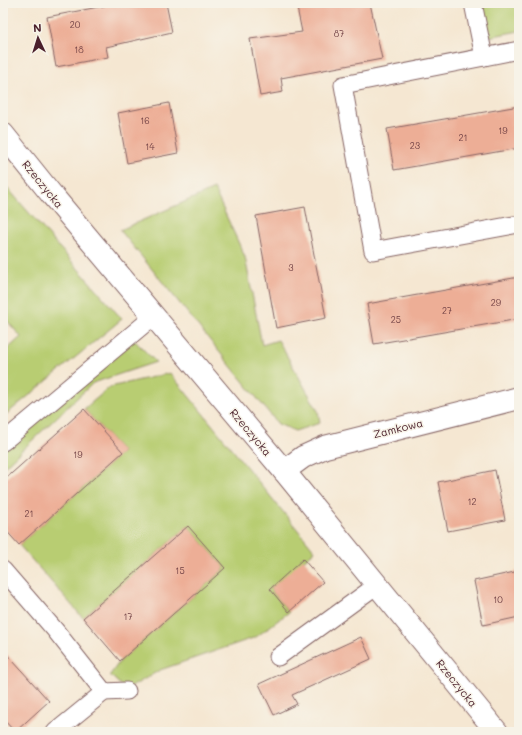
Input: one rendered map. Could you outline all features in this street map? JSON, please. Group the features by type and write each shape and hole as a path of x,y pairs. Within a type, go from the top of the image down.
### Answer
{"street":[{"name":"Rzeczycka","path":"3,134 284,471 497,732"},
{"name":"Zamkowa","path":"284,471 303,457 325,447 519,398"}],"lane":[{"path":"473,3 484,57"},
{"path":"519,50 343,85 373,251 519,224"},
{"path":"3,442 154,316"},
{"path":"3,570 55,630 104,692"},
{"path":"278,657 376,585"},
{"path":"55,732 104,692 127,691"}],"green space":[{"path":"482,3 519,3 519,31 488,37"},
{"path":"3,183 122,319 3,417 3,353 21,337 3,316"},
{"path":"214,189 245,257 262,345 278,340 318,411 320,423 295,431 278,424 120,230"},
{"path":"132,338 156,362 93,383 3,468 3,451"},
{"path":"170,373 315,551 270,589 289,612 256,637 160,670 126,690 110,675 120,661 225,568 188,526 83,618 19,545 123,452 84,409 110,387"}],"building":[{"path":"119,3 166,3 172,32 106,47 108,57 56,67 47,17"},
{"path":"296,3 370,3 382,59 281,78 283,92 260,96 250,39 302,32"},
{"path":"169,103 178,153 127,163 118,113"},
{"path":"519,106 519,148 394,170 387,129"},
{"path":"305,207 326,318 276,328 256,216"},
{"path":"519,277 519,319 374,344 367,304"},
{"path":"84,409 123,452 19,545 3,527 3,481"},
{"path":"495,470 505,520 448,531 438,482"},
{"path":"188,526 225,568 120,661 83,618"},
{"path":"303,559 323,582 289,612 270,589"},
{"path":"519,571 519,617 483,625 474,581"},
{"path":"361,637 371,659 292,695 297,704 274,715 259,684"},
{"path":"3,650 49,701 15,732 3,719"}]}
